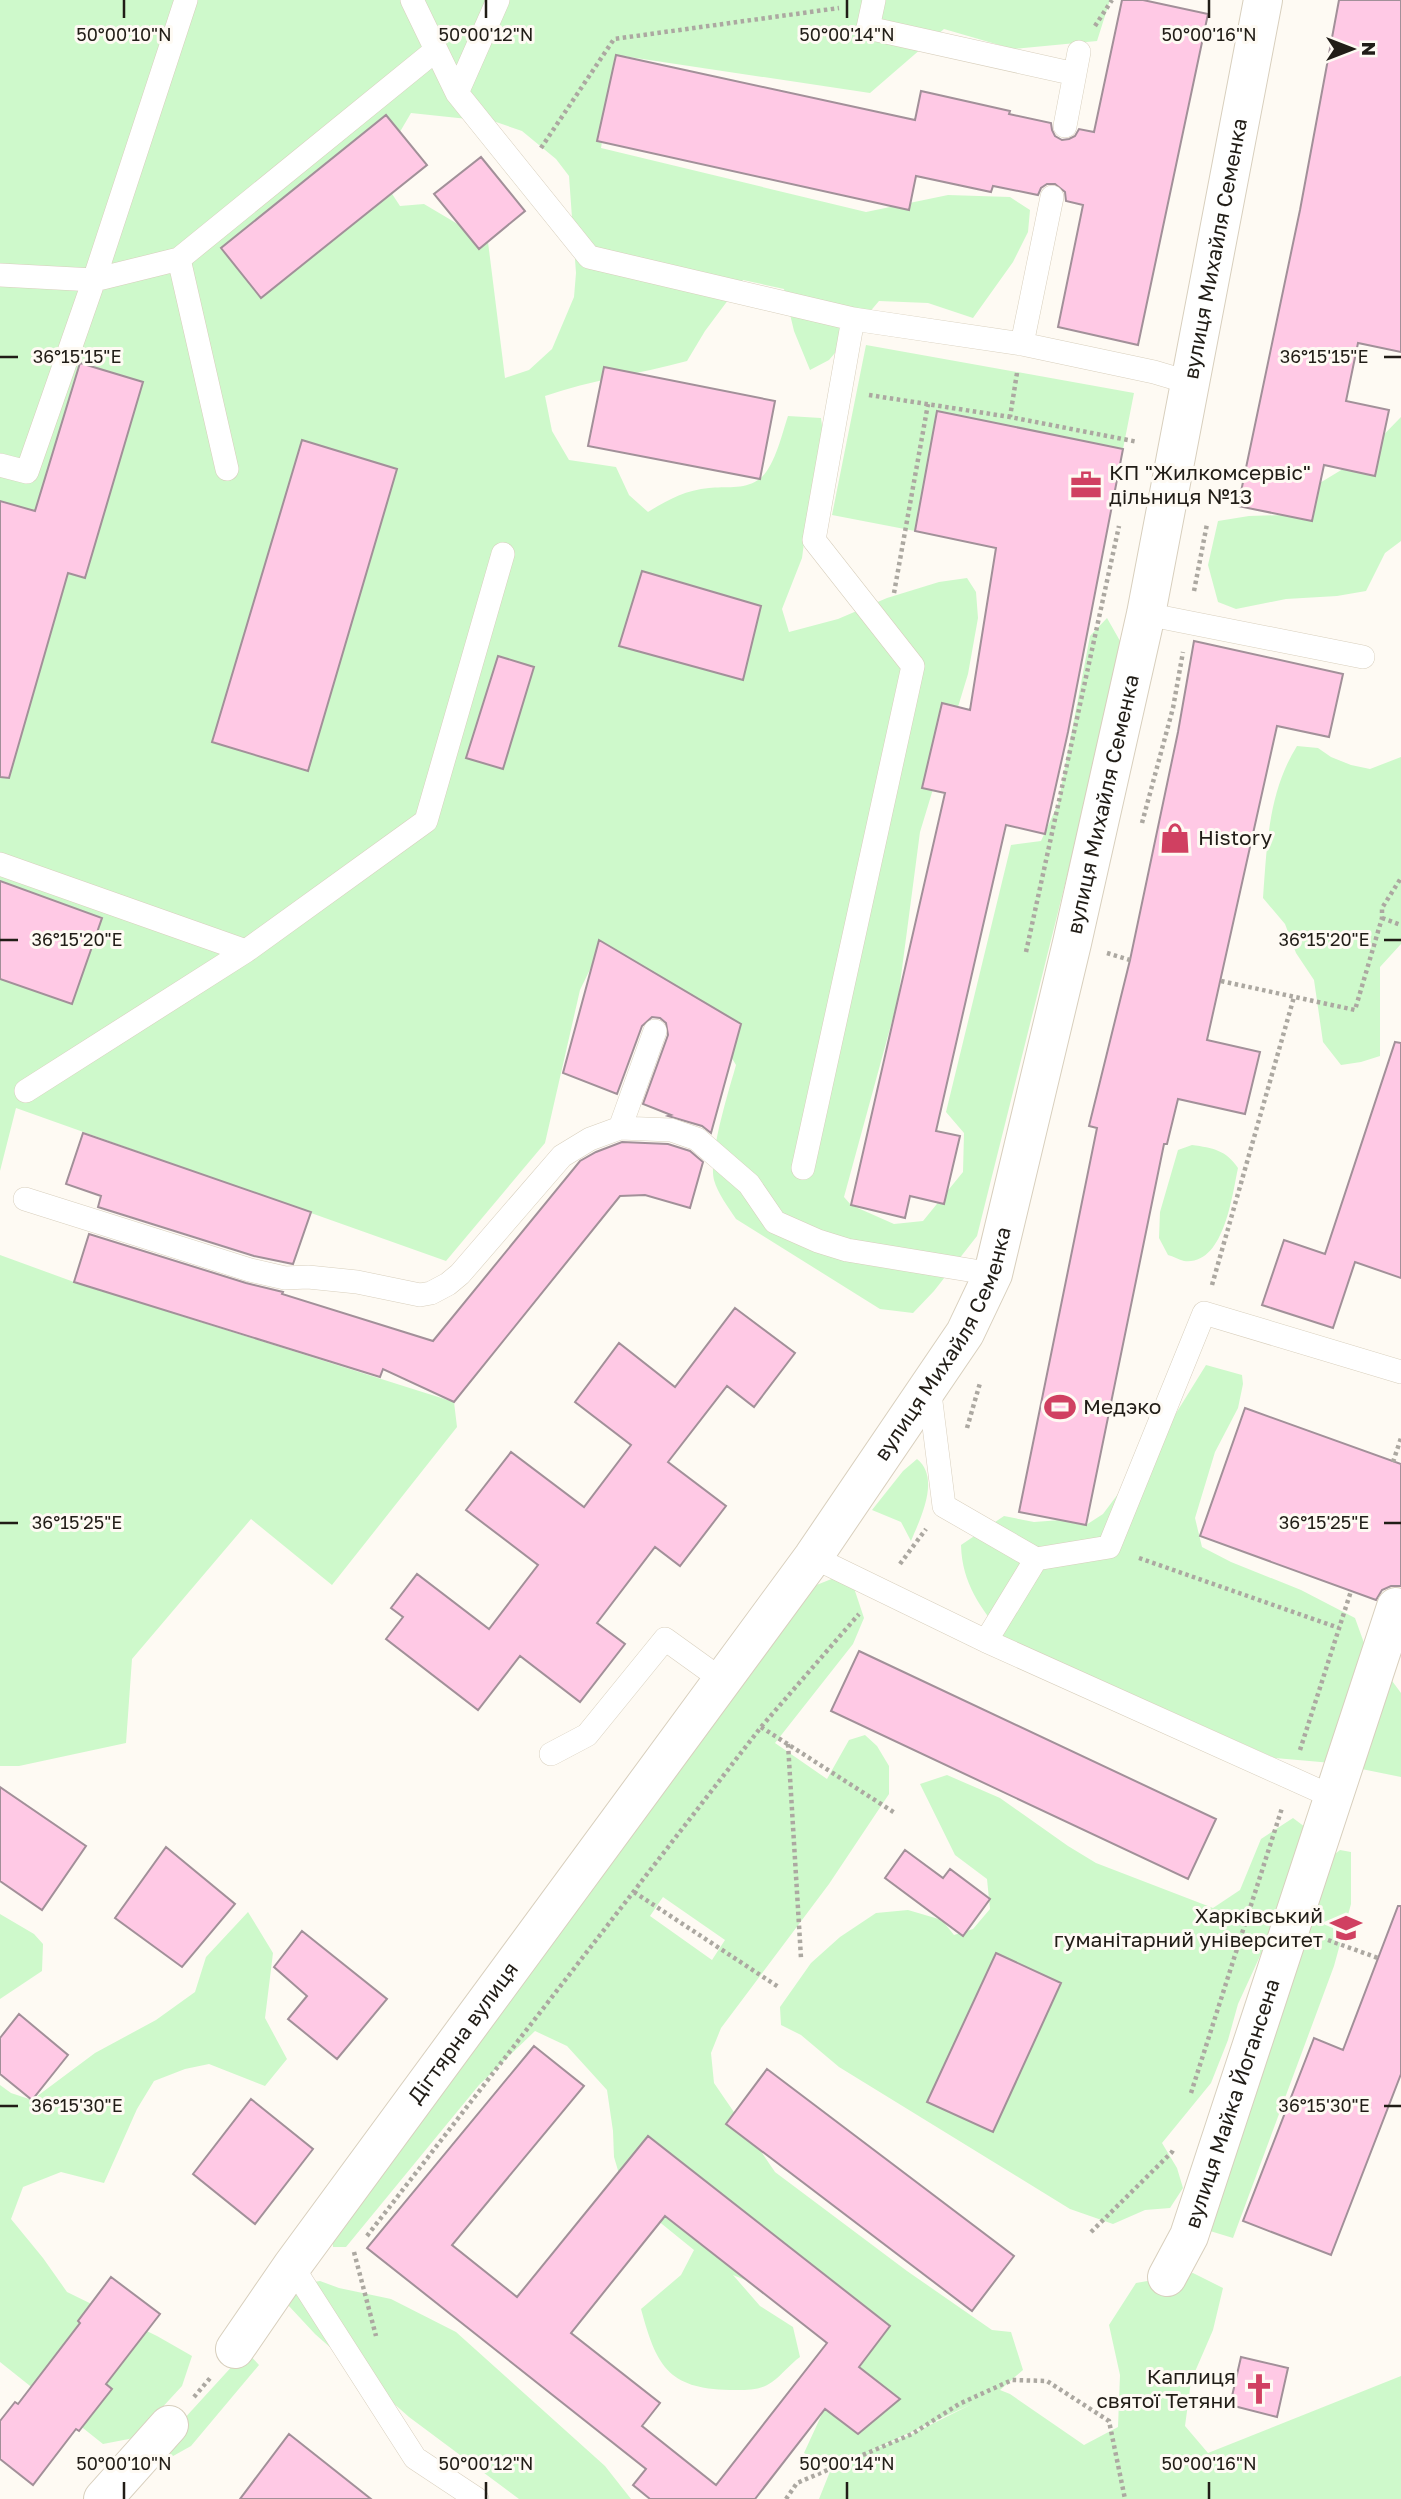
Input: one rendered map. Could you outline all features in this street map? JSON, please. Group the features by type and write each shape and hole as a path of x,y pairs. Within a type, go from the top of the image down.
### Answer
{"street":[{"name":"вулиця Михайля Семенка","path":"813,1557 965,1333 993,1274 1072,943 1146,614 1263,0"},
{"name":"Дігтярна вулиця","path":"234,2350 292,2266 813,1557"},
{"name":"вулиця Майка Йогансена","path":"1167,2277 1189,2236 1396,1607"},
{"path":"103,2499 169,2425"}],"lane":[{"path":"412,0 457,93 589,257 853,318 1022,344 1154,372 1191,383"},
{"path":"457,93 498,0"},
{"path":"0,464 27,472 94,280 177,2"},
{"path":"874,2 868,28 1077,63 1065,126"},
{"path":"0,275 94,280 179,259 436,50"},
{"path":"1022,344 1052,197"},
{"path":"179,259 227,469"},
{"path":"803,1168 913,666 814,540 853,318"},
{"path":"26,1091 246,951 426,821 503,554"},
{"path":"1146,614 1363,657"},
{"path":"0,864 246,951"},
{"path":"620,1128 655,1031"},
{"path":"26,1199 250,1270 285,1278 308,1277 357,1282 419,1295 440,1289 460,1274 562,1156 590,1139 620,1128 671,1130 697,1139 749,1184 775,1222 806,1237 848,1250 993,1274"},
{"path":"929,1386 944,1506 1036,1559 1109,1547 1204,1313 1401,1372"},
{"path":"813,1557 986,1641 1333,1797"},
{"path":"986,1641 1036,1559"},
{"path":"551,1754 587,1734 665,1639 722,1680"},
{"path":"292,2266 415,2458 478,2499"}],"path":[{"path":"523,175 614,39 874,2"},
{"path":"1010,417 1022,344"},
{"path":"840,390 1010,417 1138,442 1135,455"},
{"path":"887,634 928,404"},
{"path":"1026,954 1120,522"},
{"path":"1221,981 1355,1010 1382,908 1401,878"},
{"path":"1381,918 1401,925"},
{"path":"1204,1313 1294,996"},
{"path":"1393,1462 1401,1438"},
{"path":"1109,1547 1339,1628"},
{"path":"1189,2101 1351,1591"},
{"path":"761,1727 895,1813"},
{"path":"788,1744 801,1958"},
{"path":"634,1892 780,1988"},
{"path":"1327,1939 1378,1958"},
{"path":"1091,2232 1172,2152 1177,2139"},
{"path":"169,2425 234,2350"},
{"path":"786,2499 797,2483 912,2434 960,2404 1012,2380 1047,2381 1109,2421 1125,2499"}],"green space":[{"path":"0,0 1110,0 1097,41 1013,49 944,29 870,93 616,55 601,148 866,212 948,195 1010,197 1030,210 1028,232 1013,262 973,318 928,303 879,301 829,360 810,370 794,331 784,289 743,280 705,331 687,361 545,396 552,431 569,460 616,467 629,495 648,512 685,493 740,486 758,480 769,468 777,451 788,416 821,418 823,433 802,558 782,609 789,632 838,619 887,598 939,582 967,578 976,592 978,618 968,674 920,832 898,999 844,1197 851,1205 894,1224 923,1221 963,1172 964,1133 946,1112 1011,845 1041,841 1058,804 1090,636 1107,618 1124,648 977,1236 934,1291 913,1313 880,1309 736,1219 718,1190 713,1169 720,1123 736,1065 718,1035 598,953 580,990 545,1143 446,1261 16,1108 0,1171","holes":["411,113 496,122 522,131 556,159 569,176 576,273 574,297 552,349 529,370 505,378 488,242 424,204 400,206 377,171"]},
{"path":"866,345 1134,393 1123,449 938,411 915,531 832,515"},
{"path":"1401,417 1401,541 1385,553 1366,591 1286,599 1236,609 1218,602 1208,565 1218,521 1249,516 1283,515 1300,495 1361,458"},
{"path":"1297,746 1318,748 1331,757 1370,769 1401,757 1401,944 1380,967 1380,1056 1361,1062 1341,1065 1323,1042 1314,980 1296,953 1285,924 1263,898 1268,839 1275,801 1287,764"},
{"path":"1192,1145 1218,1151 1229,1157 1238,1168 1229,1211 1217,1241 1208,1253 1198,1260 1184,1261 1168,1255 1159,1238 1160,1212 1178,1150"},
{"path":"0,1255 74,1282 454,1402 457,1427 332,1585 251,1519 132,1659 126,1743 19,1766 0,1766"},
{"path":"1206,1365 1242,1375 1243,1384 1238,1408 1215,1452 1195,1518 1202,1547 1231,1562 1301,1590 1355,1618 1364,1643 1401,1693 1401,1777 1332,1763 1275,1758 1004,1637 974,1595 965,1572 961,1545 1004,1516 1034,1522 1061,1520 1086,1525 1103,1514 1165,1431"},
{"path":"917,1459 924,1467 928,1487 923,1510 911,1541 901,1522 872,1510 903,1471"},
{"path":"834,1578 852,1582 864,1618 853,1644 775,1743 827,1779 849,1740 865,1735 877,1746 889,1766 889,1794 829,1884 721,2028 711,2053 714,2083 775,2172 907,2271 992,2330 1011,2332 1023,2370 1000,2390 1010,2394 1084,2445 1118,2427 1120,2375 1109,2325 1136,2283 1193,2273 1223,2288 1213,2330 1191,2381 1185,2426 1208,2453 1401,2376 1401,2499 819,2499 831,2469 804,2453 844,2366 832,2315 733,2275 760,2306 793,2327 800,2357 772,2382 752,2389 730,2390 692,2385 667,2370 652,2345 641,2309 681,2275 694,2250 625,2194 614,2157 607,2090 567,2046 535,2031 479,2085 346,2247 333,2247 331,2225 804,1590","holes":["663,1897 725,1940 712,1960 650,1916","972,2404 912,2434 859,2456"]},
{"path":"947,1775 1000,1798 1096,1863 1213,1908 1240,1890 1261,1839 1293,1818 1309,1830 1297,1885 1238,2004 1228,2040 1211,2083 1162,2143 1177,2168 1183,2188 1170,2208 1145,2210 1113,2224 1070,2209 839,2067 801,2035 781,2025 780,2007 811,1963 840,1937 876,1913 908,1910 942,1920 954,1935 973,1929 990,1909 987,1879 955,1855 920,1784"},
{"path":"1340,1850 1351,1852 1351,1904 1334,1966 1233,2238 1210,2231 1330,1858"},
{"path":"248,1912 273,1953 265,2018 287,2059 265,2086 209,2064 185,2069 154,2081 137,2109 104,2183 61,2172 23,2187 11,2219 67,2292 192,2356 182,2386 134,2438 103,2444 0,2362 0,2085 11,2093 32,2100 95,2053 156,2020 195,1992 206,1957"},
{"path":"0,1914 34,1934 43,1944 42,1971 0,1999"},
{"path":"320,2281 339,2288 391,2299 456,2332 605,2466 631,2499 519,2499 409,2417 315,2334 288,2305 295,2285"},
{"path":"246,2351 259,2365 191,2446 166,2460 172,2432"}],"building":[{"path":"1122,0 1143,0 1208,14 1138,345 1058,327 1083,205 1066,201 1065,192 1055,184 1047,184 1041,188 1038,195 993,186 991,192 916,176 909,210 597,141 616,55 915,120 921,91 1051,123 1055,136 1062,140 1069,139 1075,136 1079,129 1094,132"},
{"path":"1339,0 1401,0 1401,352 1358,343 1346,401 1389,410 1375,476 1324,465 1312,521 1238,506 1300,210"},
{"path":"386,115 427,165 261,298 221,248"},
{"path":"481,157 525,211 479,249 434,194"},
{"path":"80,363 143,382 85,578 68,573 9,778 0,777 0,501 35,511"},
{"path":"604,367 775,401 760,479 588,446"},
{"path":"937,411 1123,449 1068,732 1045,834 1006,825 936,1131 960,1136 944,1204 910,1196 905,1218 851,1205 945,793 922,788 942,703 970,710 996,548 915,531"},
{"path":"302,440 397,469 308,771 212,742"},
{"path":"642,571 761,606 743,680 619,646"},
{"path":"1194,641 1343,674 1329,737 1277,726 1207,1040 1260,1052 1245,1114 1178,1099 1167,1144 1164,1144 1086,1525 1019,1512 1097,1128 1089,1126 1130,960 1178,732"},
{"path":"498,656 534,667 503,769 466,758"},
{"path":"0,881 102,918 72,1004 0,979"},
{"path":"599,940 741,1024 711,1133 702,1126 668,1116 671,1115 643,1104 668,1035 666,1023 660,1018 652,1017 642,1026 617,1094 563,1073"},
{"path":"1395,1042 1401,1043 1401,1278 1355,1262 1333,1328 1262,1305 1284,1240 1325,1254"},
{"path":"83,1133 311,1212 293,1264 254,1256 98,1207 101,1196 66,1184"},
{"path":"622,1142 668,1144 690,1151 703,1162 690,1208 645,1195 620,1196 454,1402 383,1369 380,1377 74,1282 89,1234 283,1292 282,1294 433,1341 580,1161"},
{"path":"735,1308 795,1353 754,1407 727,1386 668,1462 726,1506 680,1566 655,1547 597,1623 625,1644 580,1702 520,1656 478,1710 386,1639 403,1617 391,1608 417,1574 489,1629 538,1565 466,1510 511,1452 584,1507 631,1445 575,1402 619,1343 675,1387"},
{"path":"1245,1408 1401,1464 1401,1586 1382,1590 1376,1600 1200,1536"},
{"path":"859,1651 1216,1819 1188,1879 831,1711"},
{"path":"0,1787 86,1846 42,1910 0,1881"},
{"path":"166,1847 235,1904 182,1967 115,1918"},
{"path":"905,1850 943,1878 950,1869 990,1899 963,1936 885,1878"},
{"path":"1398,1906 1401,1906 1401,2074 1331,2255 1243,2221 1314,2038 1343,2050"},
{"path":"302,1931 387,1999 337,2059 288,2019 307,1996 274,1967"},
{"path":"996,1953 1061,1983 993,2132 927,2102"},
{"path":"19,2014 68,2055 32,2100 0,2074 0,2038"},
{"path":"534,2046 584,2086 452,2245 517,2297 648,2136 890,2326 859,2367 900,2399 858,2434 825,2409 755,2499 650,2499 633,2485 646,2469 367,2248","holes":["665,2216 827,2343 716,2485 642,2426 660,2403 571,2333"]},
{"path":"767,2069 1014,2256 972,2311 726,2124"},
{"path":"251,2099 313,2149 255,2224 193,2174"},
{"path":"111,2277 160,2314 106,2384 112,2389 79,2431 76,2429 33,2485 0,2459 0,2421 15,2402 18,2404 80,2323 78,2321"},
{"name":"Каплиця святої Тетяни","path":"1241,2357 1288,2368 1277,2417 1230,2405"},
{"path":"289,2434 371,2499 240,2499"}],"place":[{"name":"КП \"Жилкомсервіс\" дільниця №13","path":"1086,485"},
{"name":"History","path":"1175,838"},
{"name":"Медэко","path":"1060,1407"},
{"name":"Харківський гуманітарний університет","path":"1346,1928"},
{"name":"Каплиця святої Тетяни","path":"1259,2389"}]}
